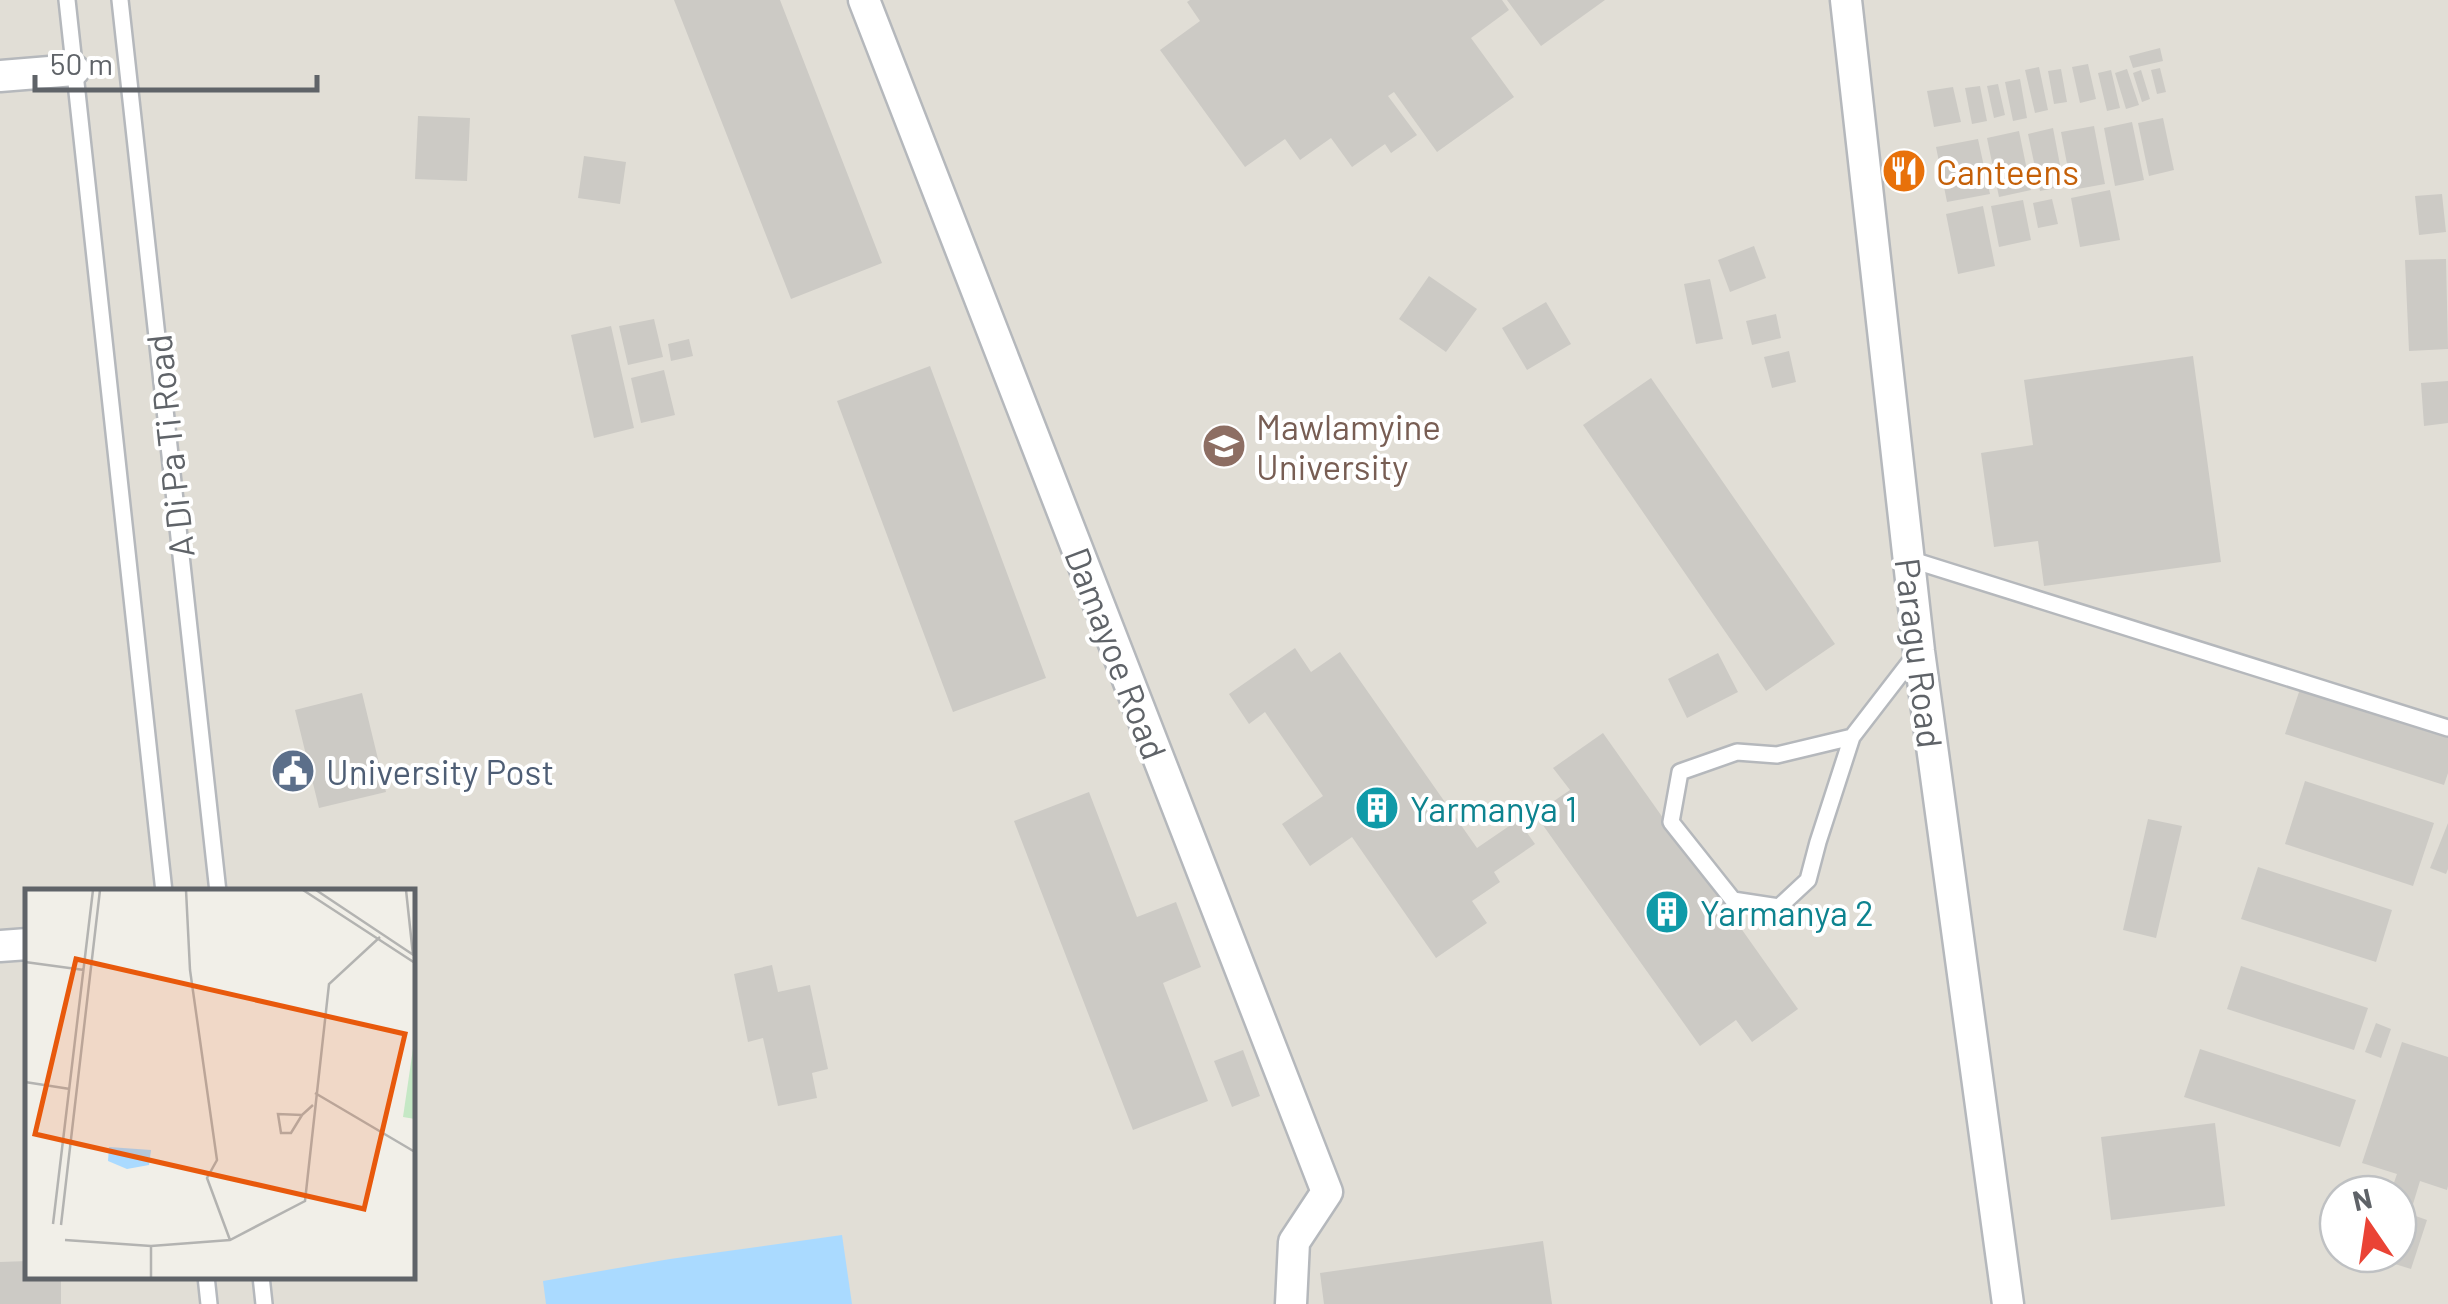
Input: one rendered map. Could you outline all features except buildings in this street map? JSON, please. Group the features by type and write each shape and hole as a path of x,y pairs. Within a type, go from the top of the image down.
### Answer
{"street":[{"name":"Damayoe Road","path":"864,0 1327,1192 1294,1242 1291,1304"},
{"name":"Paragu Road","path":"1846,0 1919,651 2008,1304"},
{"path":"0,76 74,70"},
{"path":"0,946 25,944"}],"lane":[{"name":"A Di Pa Ti Road","path":"67,0 164,889"},
{"name":"A Di Pa Ti Road","path":"120,0 218,889"},
{"path":"1908,559 2448,728"},
{"path":"1852,737 1777,755 1737,752 1680,772 1671,822 1733,900 1778,907 1808,880 1852,737 1919,651"},
{"path":"206,1279 209,1304"},
{"path":"261,1279 264,1304"}],"shaded area":[{"name":"Mawlamyine University","path":"0,0 2448,0 2448,1304 0,1304"}],"water":[{"path":"842,1235 852,1304 546,1304 543,1281"}],"place":[{"name":"Canteens","path":"1904,171"},
{"name":"Mawlamyine University","path":"1224,446"},
{"name":"University Post","path":"293,771"},
{"name":"Yarmanya 1","path":"1377,808"},
{"name":"Yarmanya 2","path":"1667,912"}]}
